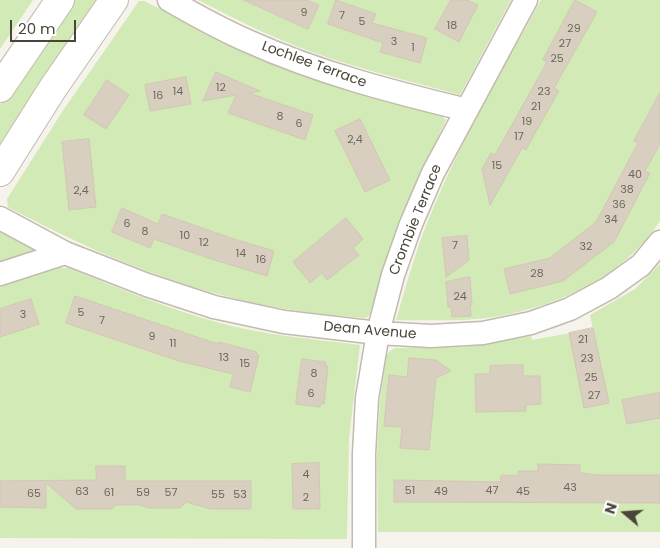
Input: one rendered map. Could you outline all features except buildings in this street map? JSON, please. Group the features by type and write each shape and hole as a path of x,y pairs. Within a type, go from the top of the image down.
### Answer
{"street":[{"path":"0,88 60,0"},
{"path":"0,172 53,88 114,0"},
{"name":"Lochlee Terrace","path":"169,0 249,42 308,65 381,89 467,110"},
{"name":"Crombie Terrace","path":"364,548 364,454 367,398 378,333 393,275 411,224 434,173 526,0"},
{"name":"Dean Avenue","path":"0,218 65,252 147,286 214,307 284,322 378,333 431,336 483,333 531,323 570,309 609,288 641,264 660,242"},
{"path":"0,274 65,252"}],"green space":[{"path":"0,0 33,0 0,49"},
{"path":"72,0 103,0 0,152 0,105 29,60"},
{"path":"198,0 511,0 460,95 309,51 267,34"},
{"path":"541,0 660,0 660,221 646,240 610,272 569,295 546,304 523,311 487,318 396,320 412,265 432,211 456,157"},
{"path":"139,1 144,1 248,53 352,92 442,116 446,120 399,220 369,316 365,318 285,309 253,303 177,282 91,248 8,207 7,199 64,109"},
{"path":"0,227 45,250 0,264"},
{"path":"660,264 660,532 378,532 377,455 380,400 386,356 390,351 395,348 463,347 531,336 532,340 593,329 590,315 635,289"},
{"path":"59,268 69,268 160,304 216,322 306,339 360,345 349,438 347,539 0,538 0,287"}]}
